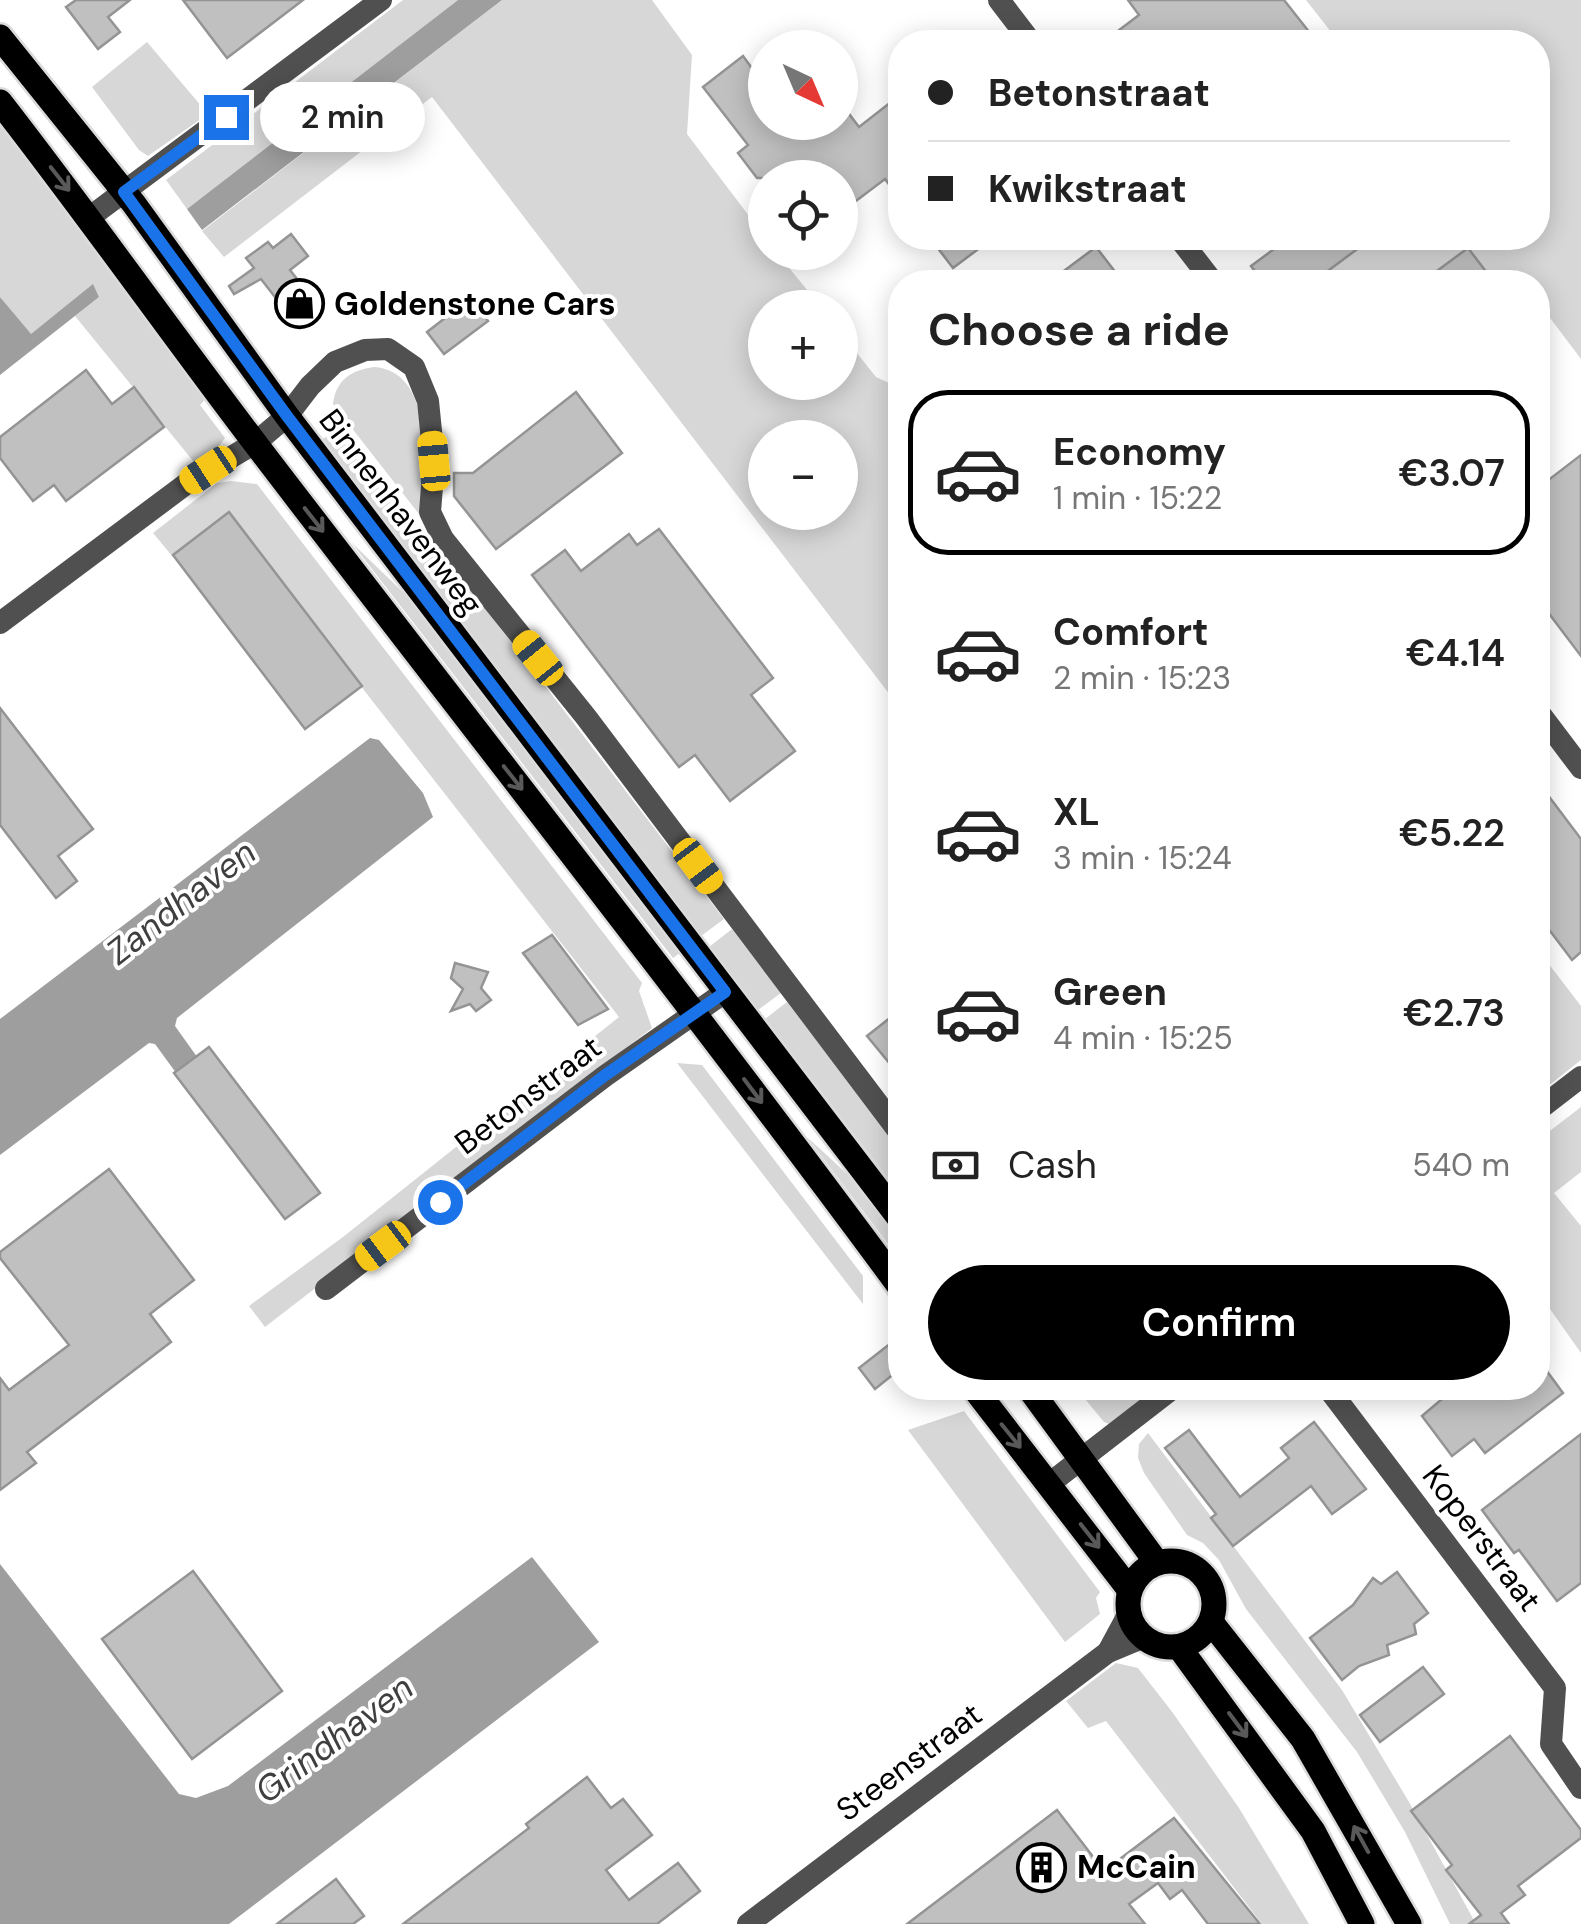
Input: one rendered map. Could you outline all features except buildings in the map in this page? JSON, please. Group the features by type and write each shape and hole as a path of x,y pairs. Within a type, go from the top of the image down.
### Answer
{"main road":[{"name":"Binnenhavenweg","path":"0,37 124,192 287,416 888,1203"},
{"path":"0,102 90,217 255,443 888,1271"},
{"path":"983,1400 1049,1484 1129,1601 1144,1637 1160,1646 1179,1647 1204,1634 1215,1606 1205,1576 1186,1562 1168,1560 1143,1571 1129,1601"},
{"path":"1038,1400 1157,1563"},
{"path":"1211,1622 1303,1740 1409,1924"},
{"path":"1179,1647 1312,1831 1362,1924"}],"street":[{"path":"90,217 381,0"},
{"path":"999,0 1022,30"},
{"path":"1188,250 1204,270"},
{"name":"Binnenhavenweg","path":"0,623 186,484 255,443 287,416 335,362 365,350 388,349 414,367 428,401 434,461 430,512 443,539 586,717 888,1117"},
{"path":"1550,727 1581,768"},
{"name":"Betonstraat","path":"326,1290 604,1076 725,992"},
{"path":"1550,1101 1581,1077"},
{"path":"1049,1484 1157,1400"},
{"name":"Koperstraat","path":"1337,1400 1555,1688 1551,1744 1581,1788"},
{"name":"Steenstraat","path":"1108,1652 1129,1601"},
{"name":"Steenstraat","path":"748,1924 1108,1652 1144,1637"}],"shaded area":[{"path":"403,0 458,0 187,209 166,180"},
{"path":"502,0 652,0 692,55 687,134 748,215 748,270 791,270 807,290 748,290 748,400 858,400 858,354 876,377 888,382 888,692 764,530 858,530 858,420 748,420 748,510 432,97 224,257 202,231"},
{"path":"1306,0 1581,0 1581,359 1550,318 1550,270 1271,270 1298,250 1550,250 1550,30 1330,30"},
{"path":"147,42 208,114 148,156 139,150 92,87"},
{"path":"0,119 210,394 200,405 225,438 198,467 75,316 99,297 93,285 30,335 0,297"},
{"path":"374,367 394,373 408,385 417,404 425,450 428,517 419,514 333,404 337,389 346,378"},
{"path":"335,431 416,535 430,536 724,919 701,936 321,440"},
{"path":"217,483 257,484 642,983 639,991 652,1028 265,1327 249,1306 343,1237 619,1017 228,516 173,557 153,533"},
{"path":"351,542 434,622 685,949 673,958"},
{"path":"732,929 781,993 758,1010 709,947"},
{"path":"1550,966 1581,1006 1581,1060 1550,1085"},
{"path":"787,1002 888,1133 888,1178 765,1019"},
{"path":"677,1063 702,1065 863,1276 863,1304"},
{"path":"1581,1107 1581,1172 1554,1193 1581,1226 1581,1353 1550,1309 1550,1131"},
{"path":"807,1137 870,1195 888,1219 888,1244"},
{"path":"1086,1400 1140,1400 1109,1424"},
{"path":"964,1411 1100,1592 1096,1598 1100,1614 1065,1642 908,1430"},
{"path":"1148,1433 1342,1690 1476,1924 1450,1924 1405,1832 1357,1752 1246,1609 1219,1560 1203,1543 1187,1535 1144,1473 1138,1458 1139,1444"},
{"path":"1116,1663 1138,1668 1173,1713 1239,1808 1309,1924 1262,1924 1106,1721 1088,1728 1066,1701"}],"water":[{"path":"458,0 502,0 202,230 187,209"},
{"path":"93,284 99,297 0,375 0,297 31,334"},
{"name":"Zandhaven","path":"370,738 379,740 423,793 433,817 177,1018 175,1026 200,1061 179,1077 155,1044 149,1043 0,1155 0,1019"},
{"name":"Grindhaven","path":"532,1557 599,1642 229,1924 0,1924 0,1564 179,1794 196,1798 228,1786"}],"place":[{"name":"Goldenstone Cars","path":"299,304"},
{"name":"McCain","path":"1042,1867"}],"route":[{"path":"226,117 124,192 287,416 725,992 604,1076 440,1202"}]}
